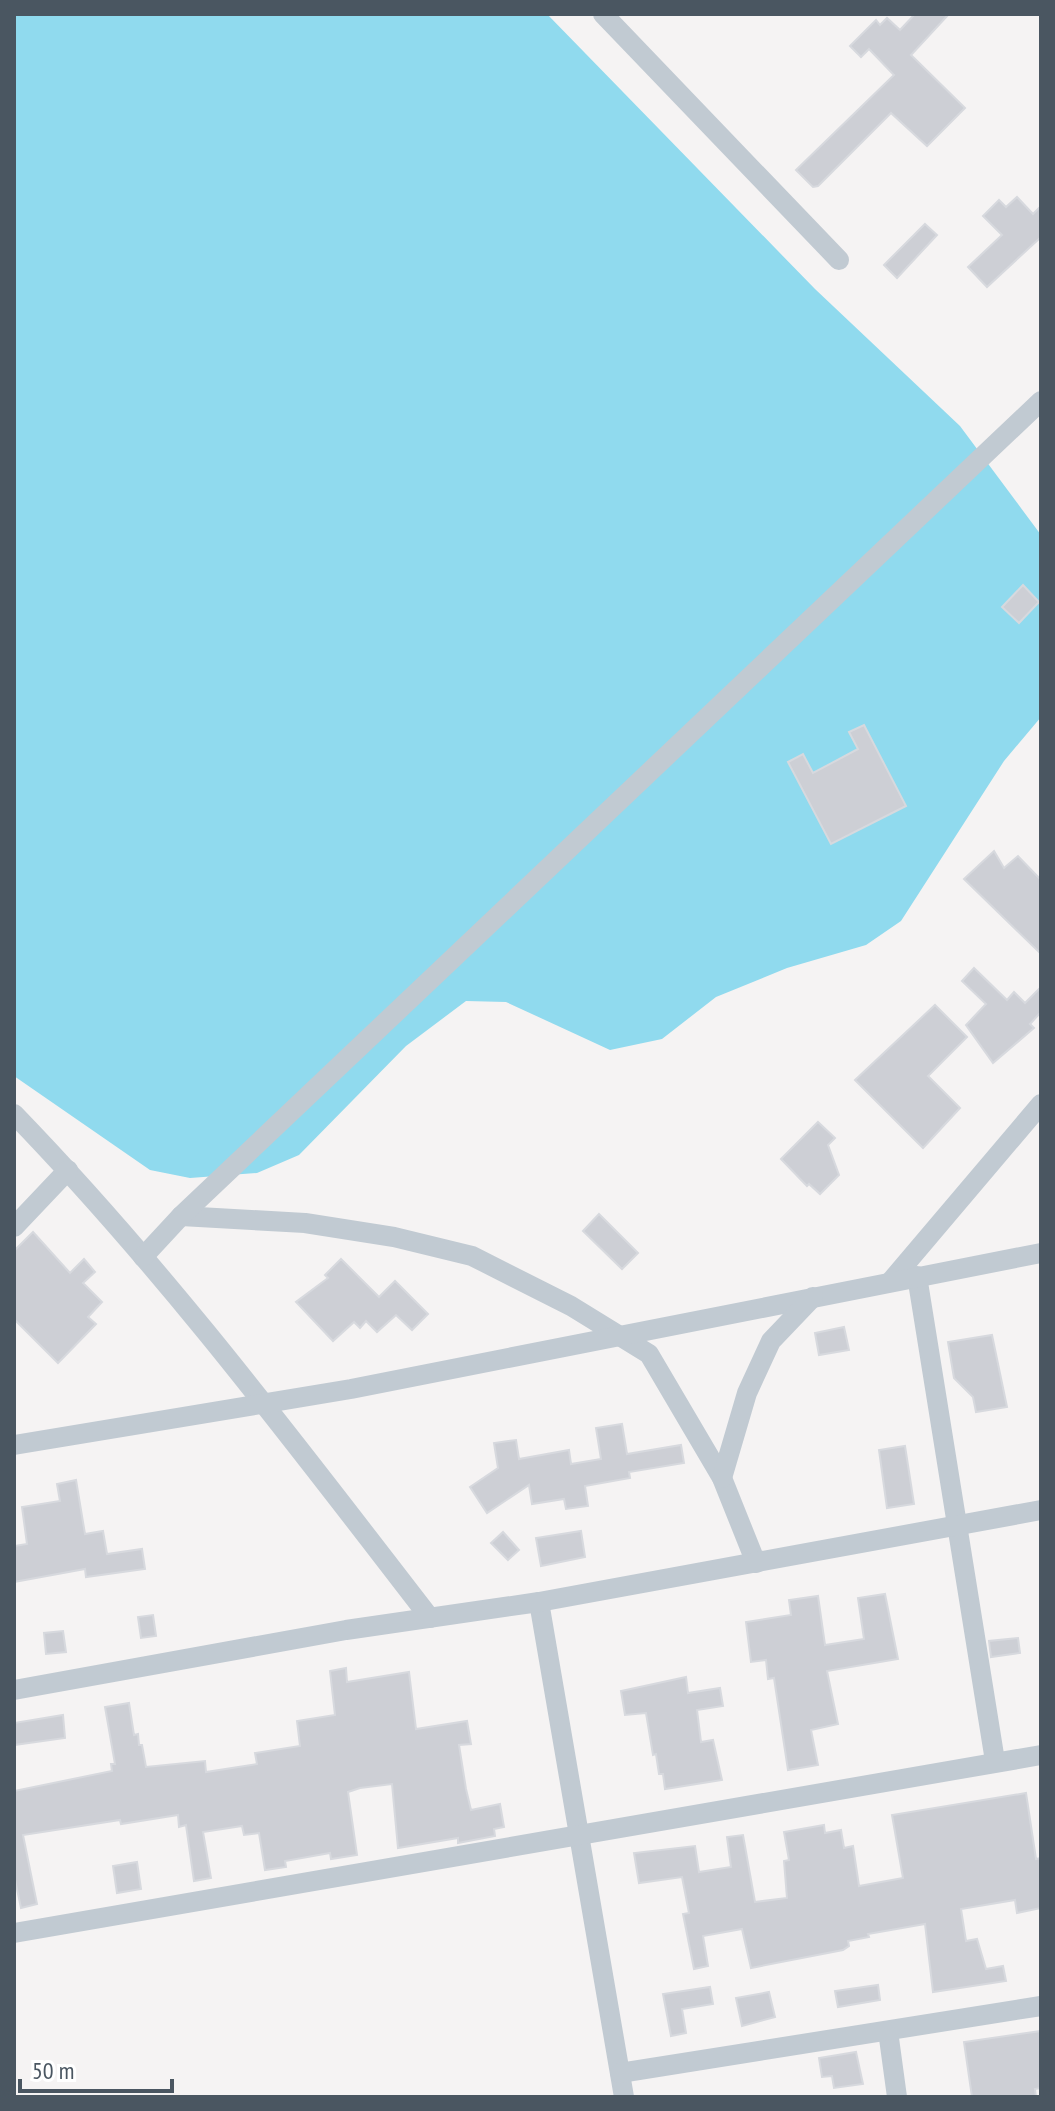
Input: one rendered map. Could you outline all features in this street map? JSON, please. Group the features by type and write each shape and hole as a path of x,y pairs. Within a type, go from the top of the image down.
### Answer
{"street":[{"path":"603,14 839,260"},
{"path":"143,1257 181,1216 1041,401"},
{"path":"891,1281 1041,1104"},
{"path":"14,1114 68,1170 266,1405 430,1618"},
{"path":"14,1227 68,1170"},
{"path":"181,1216 305,1223 394,1237 472,1256 571,1306 649,1354 722,1478 756,1563"},
{"path":"14,1445 266,1405 1041,1253"},
{"path":"917,1276 995,1761"},
{"path":"722,1478 747,1393 771,1341 813,1297"},
{"path":"14,1690 539,1602 1041,1510"},
{"path":"539,1602 624,2097"},
{"path":"14,1933 711,1815 1041,1755"},
{"path":"620,2073 1041,2006"},
{"path":"888,2031 897,2097"}],"water":[{"path":"14,14 547,14 815,289 960,426 1041,535 1041,717 1004,761 901,921 866,945 787,968 716,997 662,1039 610,1050 506,1002 466,1001 406,1046 299,1155 257,1173 190,1178 150,1170 14,1076"}],"building":[{"path":"915,14 949,14 911,55 965,108 927,146 891,113 818,186 813,187 796,170 894,75 869,49 861,57 850,46 876,20 880,25 887,18 900,30"},
{"path":"1017,197 1033,214 1041,206 1041,237 987,287 968,267 1002,235 983,216 999,200 1006,207"},
{"path":"925,224 937,235 897,278 884,265"},
{"path":"1023,585 1039,602 1019,623 1002,607"},
{"path":"864,725 906,806 831,844 788,762 803,754 813,773 858,749 849,732"},
{"path":"994,851 1004,868 1018,856 1041,880 1041,954 964,879"},
{"path":"974,968 1007,1000 1014,992 1025,1003 1041,987 1041,1012 1030,1024 1034,1028 993,1063 966,1025 986,1004 962,981"},
{"path":"935,1005 967,1037 928,1076 960,1108 923,1148 855,1080"},
{"path":"818,1122 835,1138 828,1145 839,1175 820,1194 809,1184 807,1186 781,1159"},
{"path":"599,1214 638,1253 622,1269 583,1231"},
{"path":"33,1232 70,1273 84,1259 95,1272 83,1283 102,1302 88,1317 96,1324 58,1363 14,1319 14,1251"},
{"path":"341,1259 379,1297 395,1281 428,1314 412,1330 396,1315 377,1332 366,1321 360,1328 354,1322 333,1341 296,1302 328,1278 325,1275"},
{"path":"844,1327 849,1350 819,1355 815,1333"},
{"path":"992,1335 1007,1407 976,1412 973,1397 954,1378 948,1342"},
{"path":"622,1424 627,1454 681,1445 684,1463 629,1472 630,1478 585,1486 588,1506 566,1509 564,1499 532,1504 529,1485 487,1513 470,1487 498,1468 494,1443 516,1440 519,1459 569,1450 571,1464 601,1459 596,1428"},
{"path":"905,1446 914,1504 887,1508 879,1450"},
{"path":"76,1480 85,1534 103,1531 107,1554 142,1549 145,1569 86,1577 85,1569 14,1582 14,1546 27,1544 22,1507 60,1501 57,1484"},
{"path":"581,1531 585,1557 541,1566 536,1538"},
{"path":"503,1532 519,1550 508,1560 491,1543"},
{"path":"885,1594 898,1659 827,1671 838,1724 811,1730 818,1765 788,1770 774,1678 768,1679 766,1660 751,1662 746,1622 791,1615 789,1600 818,1596 825,1645 864,1639 858,1598"},
{"path":"153,1615 156,1636 141,1638 138,1617"},
{"path":"63,1631 66,1652 46,1654 44,1633"},
{"path":"1018,1638 1020,1653 991,1657 989,1641"},
{"path":"346,1668 347,1682 409,1672 416,1729 467,1721 471,1744 459,1745 471,1810 500,1804 504,1827 494,1829 495,1836 458,1843 458,1838 398,1848 392,1784 360,1788 348,1792 357,1855 331,1859 330,1853 285,1861 286,1867 265,1870 259,1833 244,1835 242,1826 203,1832 211,1878 194,1881 186,1825 179,1827 178,1815 121,1824 120,1820 23,1835 37,1904 21,1908 14,1875 14,1791 112,1771 111,1764 115,1764 105,1707 129,1703 134,1735 138,1734 146,1767 205,1761 206,1772 257,1764 255,1753 300,1746 297,1721 335,1715 330,1671"},
{"path":"686,1677 688,1693 720,1688 723,1706 697,1710 701,1742 713,1740 722,1780 665,1789 656,1754 653,1755 646,1713 625,1715 621,1691"},
{"path":"63,1715 65,1738 14,1745 14,1723"},
{"path":"1026,1793 1036,1859 1041,1858 1041,1908 1017,1913 1015,1900 961,1909 966,1941 977,1939 986,1969 1003,1966 1006,1981 933,1992 925,1924 868,1934 869,1937 848,1941 849,1946 843,1950 751,1968 742,1929 703,1936 708,1966 694,1969 683,1914 689,1913 682,1877 639,1883 634,1853 695,1846 699,1872 731,1867 727,1837 743,1835 755,1902 787,1898 784,1861 789,1860 784,1832 824,1825 825,1833 841,1830 844,1848 853,1846 859,1886 903,1878 892,1815"},
{"path":"137,1862 141,1889 117,1893 113,1866"},
{"path":"878,1985 880,2000 838,2007 835,1991"},
{"path":"710,1987 713,2004 682,2009 686,2033 671,2036 663,1994"},
{"path":"769,1992 775,2017 742,2026 736,1998"},
{"path":"1041,2031 1041,2088 1035,2089 1036,2097 972,2097 964,2042"},
{"path":"856,2052 863,2084 834,2088 832,2076 822,2077 819,2058"}]}
